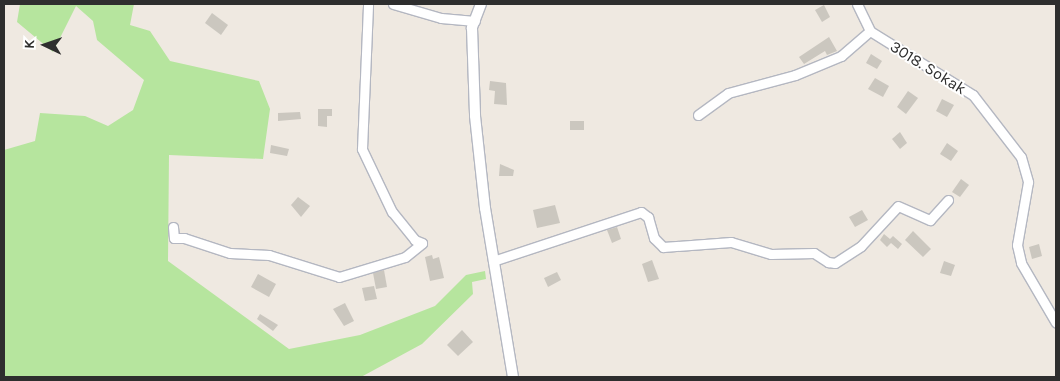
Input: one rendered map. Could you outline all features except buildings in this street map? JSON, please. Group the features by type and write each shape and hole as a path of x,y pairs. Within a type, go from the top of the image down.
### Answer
{"street":[{"path":"173,227 174,238 184,238 230,254 269,254 339,277 405,257 422,244 415,240 392,212 362,149 368,4"},
{"path":"393,4 441,18 475,21"},
{"path":"481,4 475,21 475,116 493,260 513,377"},
{"path":"698,115 728,92 794,75 841,56 870,32 857,4"},
{"name":"3018. Sokak","path":"870,32 972,95 1021,157 1028,182 1017,245 1021,263 1056,323"},
{"path":"493,260 641,212 648,217 654,238 663,247 730,242 771,254 814,253 828,262 835,263 861,246 898,206 930,220 948,200"}],"green space":[{"path":"20,4 134,4 130,25 150,31 170,61 259,81 270,109 263,159 169,155 168,261 289,349 360,335 435,306 466,275 485,271 486,279 472,282 473,294 422,344 361,377 4,377 4,150 35,141 40,113 85,116 108,126 133,110 144,80 97,40 93,21 76,6 53,52 17,22"}]}
